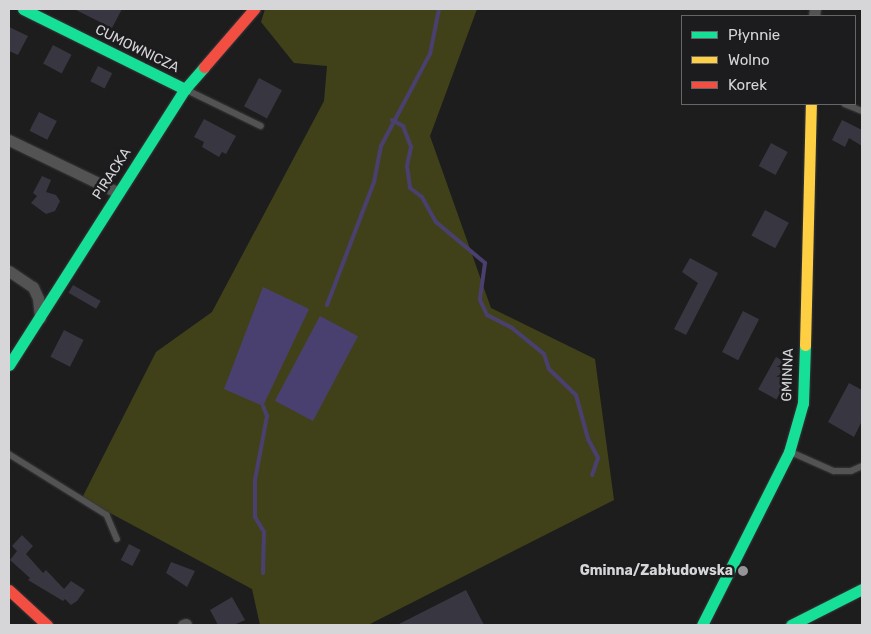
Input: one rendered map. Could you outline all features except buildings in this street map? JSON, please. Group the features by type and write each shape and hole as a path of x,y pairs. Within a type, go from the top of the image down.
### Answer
{"main road":[{"name":"CUMOWNICZA","path":"22,9 185,89"},
{"name":"PIRACKA","path":"9,366 117,192 185,89 254,9"},
{"name":"GMINNA","path":"702,625 789,452 803,403 811,105"},
{"path":"791,625 862,589"},
{"path":"9,590 48,625"}],"street":[{"path":"9,140 117,192"},
{"path":"9,271 33,287 38,298 40,318"}],"lane":[{"path":"185,89 261,126"},
{"path":"847,105 862,111"},
{"path":"789,452 834,471 851,471 862,466"},
{"path":"9,454 107,515 118,539"}],"shaded area":[{"path":"265,9 477,9 430,136 491,308 595,359 614,500 368,625 260,625 252,589 82,498 156,352 212,312 324,101 327,66 294,63 261,22"},
{"path":"263,287 309,309 263,406 224,389"},
{"path":"320,316 358,336 313,421 275,401"}],"waterway":[{"path":"327,305 374,182 381,146 430,54 439,9"},
{"path":"392,120 403,126 411,147 407,166 410,188 422,197 436,222 485,263 480,300 487,315 512,328 544,354 549,369 576,395 588,439 598,458 592,475"},
{"path":"263,406 267,416 255,480 255,517 264,532 263,573"}],"traffic: fast":[{"path":"23,9 185,89"},
{"path":"9,365 185,89 204,67"},
{"path":"702,625 789,452 803,403 805,345"},
{"path":"791,625 862,589"}],"traffic: slow":[{"path":"805,345 811,105"}],"traffic: jam":[{"path":"204,67 254,9"},
{"path":"9,590 47,625"}],"place":[{"name":"Gminna/Zabłudowska","path":"743,571"}]}
